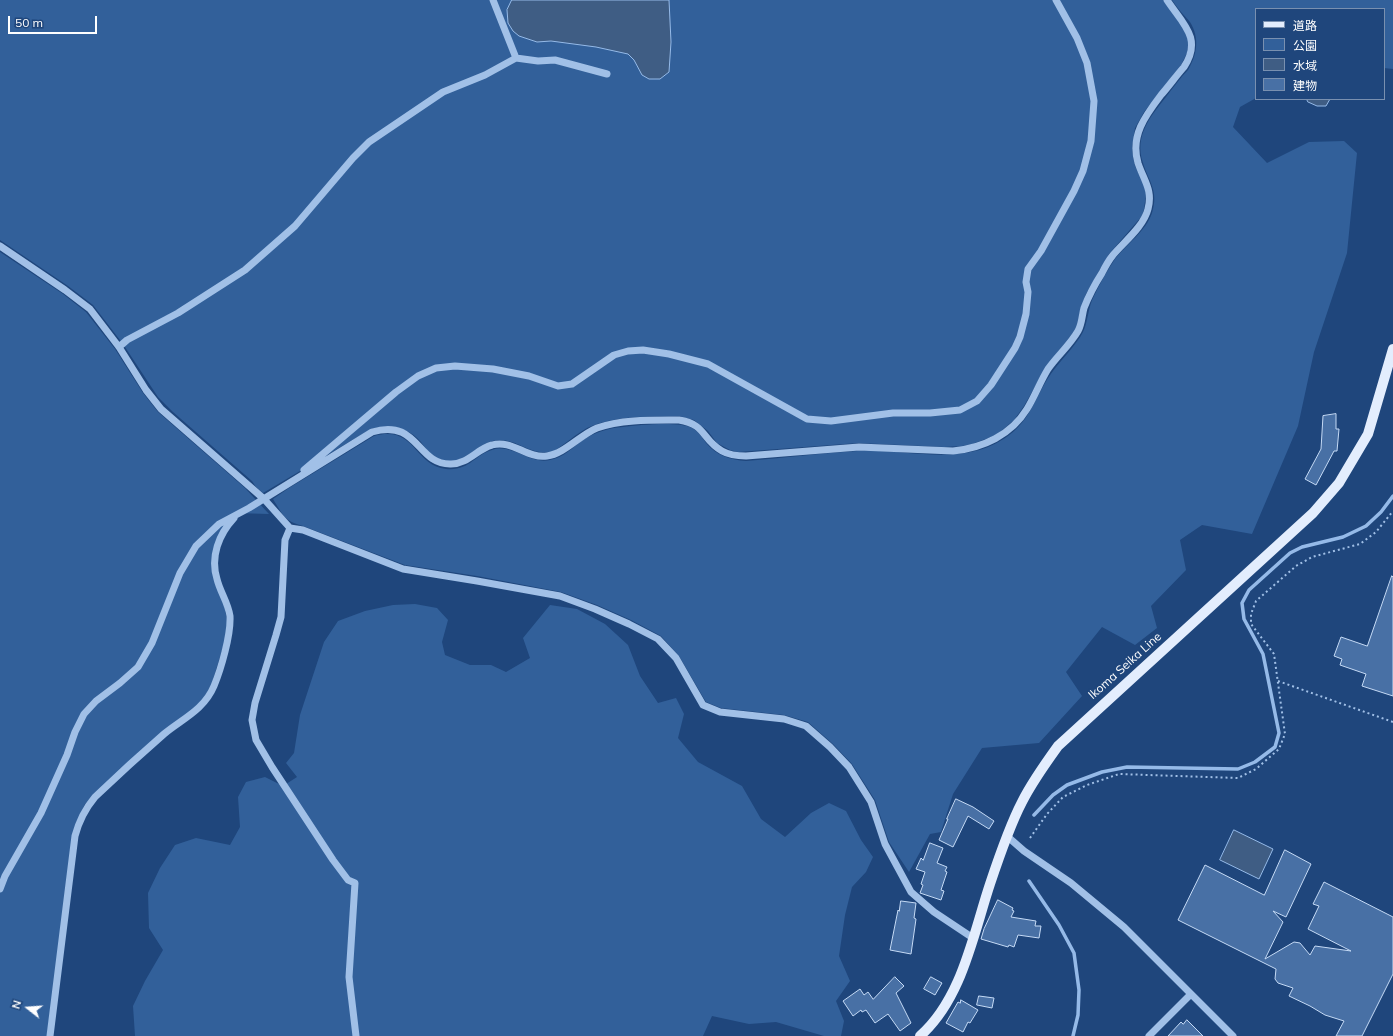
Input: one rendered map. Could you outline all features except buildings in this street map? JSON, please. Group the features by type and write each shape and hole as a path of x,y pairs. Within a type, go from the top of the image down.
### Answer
{"main road":[{"name":"Ikoma Seika Line","path":"920,1036 929,1028 947,1003 958,982 990,883 1008,837 1022,802 1041,770 1058,746 1115,692 1313,513 1339,482 1368,434 1393,349"}],"street":[{"path":"493,0 516,58"},
{"path":"287,484 418,376 445,367 493,369 529,376 552,385 565,386 572,384 614,355 628,351 643,350 669,354 708,364 807,419 831,422 893,413 930,413 960,410 977,401 991,385 1015,348 1020,337 1028,304 1026,282 1028,269 1041,251 1074,191 1083,171 1091,141 1094,102 1087,63 1077,38 1056,0"},
{"path":"0,889 5,876 41,814 84,714 96,701 138,667 152,642 180,574 196,546 219,524 264,499 372,432 393,430 406,434 417,443 430,458 447,464 465,462 486,447 499,444 512,446 536,456 549,456 556,454 579,437 598,427 622,422 679,420 693,424 700,428 715,446 722,451 737,456 859,447 953,451 972,448 992,440 1010,428 1022,416 1048,369 1079,330 1084,309 1090,295 1112,256 1145,217 1150,194 1136,156 1139,130 1147,114 1188,61 1192,46 1186,25 1167,0"},
{"path":"119,347 127,340 178,313 245,270 295,226 353,158 369,142 443,92 485,74 516,58 538,61 555,60 608,74"},
{"path":"0,246 65,290 90,309 119,347 146,390 161,408 264,499 290,528 303,530 404,569 560,596 595,609 658,639 676,658 703,705 720,712 784,719 806,726 830,747 849,767 872,802 885,844 911,892 934,912 973,938"},
{"path":"50,1036 73,847 77,826 87,806 95,797 166,733 194,713 208,697 214,687 228,640 230,625 228,607 217,580 214,568 215,559 218,545 224,531 237,515"},
{"path":"290,528 285,540 281,617 255,703 252,720 256,740 272,766 333,860 348,880 355,883 349,977 356,1036"},
{"path":"1008,837 1024,851 1071,883 1124,927 1233,1036"},
{"path":"1149,1036 1191,994"}],"path":[{"path":"1030,838 1047,814 1063,796 1087,785 1119,774 1238,778 1256,769 1279,749 1285,734 1274,654 1251,624 1251,614 1256,600 1296,566 1312,557 1360,544 1376,532 1393,511"},
{"path":"1278,681 1393,722"}],"green space":[{"path":"0,0 1163,0 1183,27 1188,39 1188,46 1187,53 1181,65 1144,112 1135,128 1132,147 1133,157 1135,166 1145,187 1146,194 1142,216 1109,254 1086,294 1076,329 1046,367 1024,406 1014,420 1000,432 991,437 962,446 944,447 858,443 738,452 730,450 717,443 708,431 694,420 679,416 644,417 609,421 587,428 554,451 538,452 512,442 498,440 483,445 458,460 450,461 438,459 410,433 398,428 385,427 371,429 263,493 252,481 158,397 123,344 93,305 68,286 0,240"},
{"path":"1172,0 1393,0 1393,69 1385,68 1385,8 1255,8 1255,99 1240,107 1233,127 1267,163 1309,142 1344,141 1357,153 1347,253 1314,352 1298,426 1252,534 1202,525 1180,540 1186,570 1151,606 1157,628 1135,645 1102,627 1066,672 1082,696 1039,743 982,748 953,794 941,832 930,834 909,872 889,842 875,800 852,764 833,744 808,722 784,715 721,708 706,702 679,656 661,636 631,620 597,605 561,592 477,576 405,565 292,522 285,517 273,499 374,436 388,434 398,436 407,441 427,461 435,466 446,469 461,468 486,452 500,449 514,451 535,460 542,461 555,459 564,455 588,437 602,431 630,426 669,424 692,428 715,451 735,460 746,461 858,451 938,455 958,454 977,451 996,444 1013,432 1026,418 1048,378 1077,342 1083,332 1092,300 1109,268 1120,253 1145,226 1152,213 1154,193 1143,163 1141,153 1142,136 1145,127 1154,112 1188,70 1194,58 1196,46 1193,28 1190,22"},
{"path":"0,252 63,294 86,312 115,349 143,393 158,412 245,488 269,514 236,513 214,549 228,625 224,644 211,686 199,705 85,804 75,825 47,1036 0,1036"},
{"path":"415,604 437,608 448,620 442,642 445,655 470,665 491,665 506,672 530,658 523,638 550,605 577,609 605,624 628,645 640,676 658,703 676,698 684,714 678,738 698,762 742,786 761,819 785,837 811,813 829,803 846,811 861,840 873,857 866,872 852,887 845,915 839,956 850,981 836,1001 844,1021 841,1036 824,1036 776,1022 749,1024 712,1016 703,1036 135,1036 133,1006 145,981 163,950 149,928 148,893 160,868 175,845 196,838 230,845 240,827 238,797 246,782 265,777 283,786 297,777 286,763 294,753 300,715 324,642 338,621 365,611 393,605"}],"water":[{"path":"512,0 669,0 671,42 669,72 660,79 649,79 642,75 634,60 628,54 596,47 551,41 537,42 519,36 513,31 508,23 507,10"},
{"path":"1307,100 1329,100 1326,106 1317,106 1308,102"},
{"path":"1234,830 1273,849 1259,879 1220,860"}],"waterway":[{"path":"1034,815 1053,795 1067,785 1102,772 1127,767 1238,769 1255,762 1275,747 1279,733 1263,654 1244,619 1242,603 1249,590 1290,553 1302,547 1343,537 1366,526 1381,512 1393,496"},
{"path":"1029,881 1059,925 1074,953 1079,990 1078,1015 1073,1036"}]}
